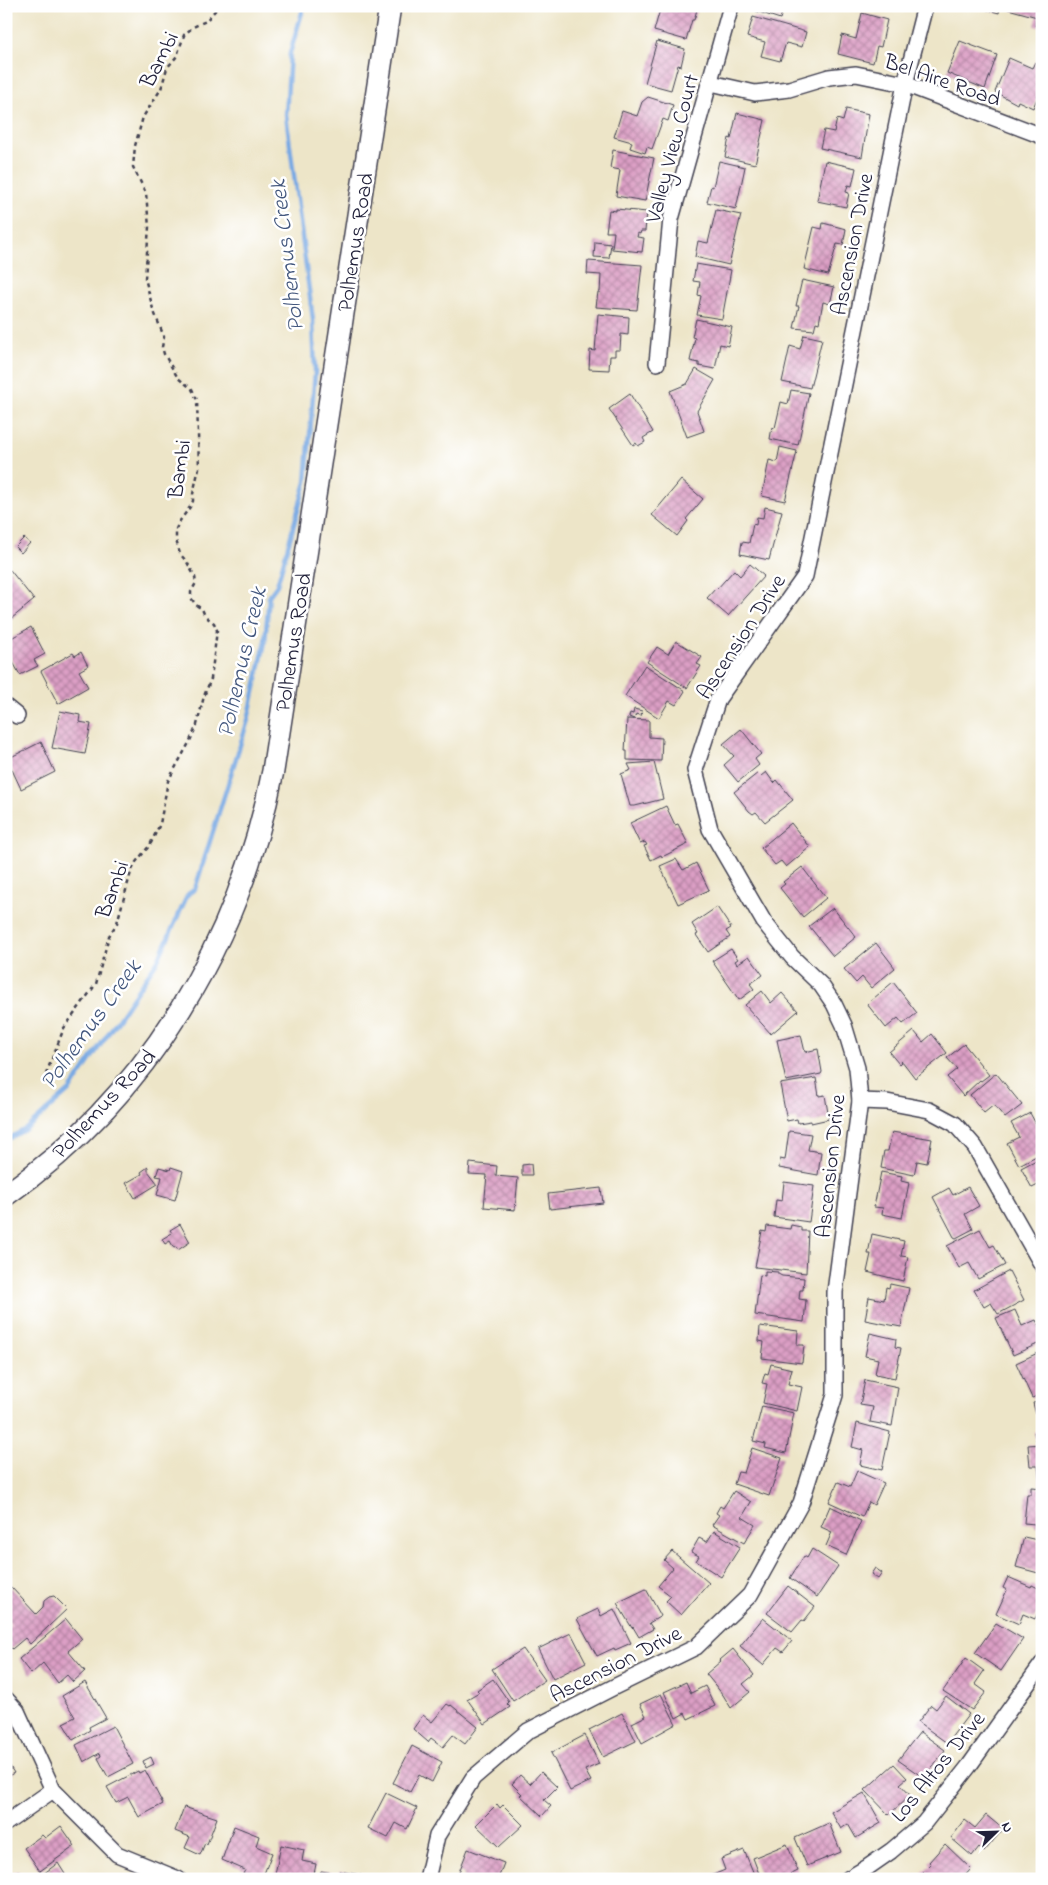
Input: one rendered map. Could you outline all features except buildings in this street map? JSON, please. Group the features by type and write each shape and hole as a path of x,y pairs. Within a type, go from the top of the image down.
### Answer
{"main road":[{"name":"Polhemus Road","path":"6,1195 42,1168 86,1128 125,1086 159,1042 192,991 221,935 235,903 257,840 266,806 274,762 390,6"}],"street":[{"name":"Valley View Court","path":"657,363 671,220 711,83 731,6"},
{"name":"Ascension Drive","path":"427,1879 437,1836 473,1778 528,1731 696,1647 750,1595 801,1503 835,1395 835,1292 860,1102 857,1068 852,1047 834,1004 821,985 792,957 764,922 710,829 695,770 718,699 805,576 905,84 925,6"},
{"name":"Bel Aire Road","path":"711,83 755,92 790,89 829,77 856,74 905,84 1042,136"},
{"path":"860,1102 887,1102 929,1110 955,1124 975,1147 1042,1265"},
{"name":"Los Altos Drive","path":"848,1879 891,1851 924,1823 969,1766 1042,1664"},
{"path":"6,1699 17,1711 53,1790 116,1854 178,1879"},
{"path":"6,1824 53,1790"}],"path":[{"name":"Bambi","path":"46,1074 64,1028 96,984 109,936 117,923 131,872 157,832 164,807 168,781 193,734 211,679 217,630 214,623 205,616 202,608 196,605 191,598 191,592 196,583 195,577 180,554 176,540 176,529 179,522 193,501 198,468 197,400 192,389 178,378 164,354 164,336 153,309 145,278 149,227 146,193 133,167 134,146 143,116 161,89 167,68 177,56 184,35 192,27 206,20 219,6"}],"waterway":[{"name":"Polhemus Creek","path":"6,1140 26,1129 70,1090 158,960 188,894 195,889 248,720 265,642 269,596 277,585 306,482 315,372 313,320 286,115 290,53 304,6"}]}
